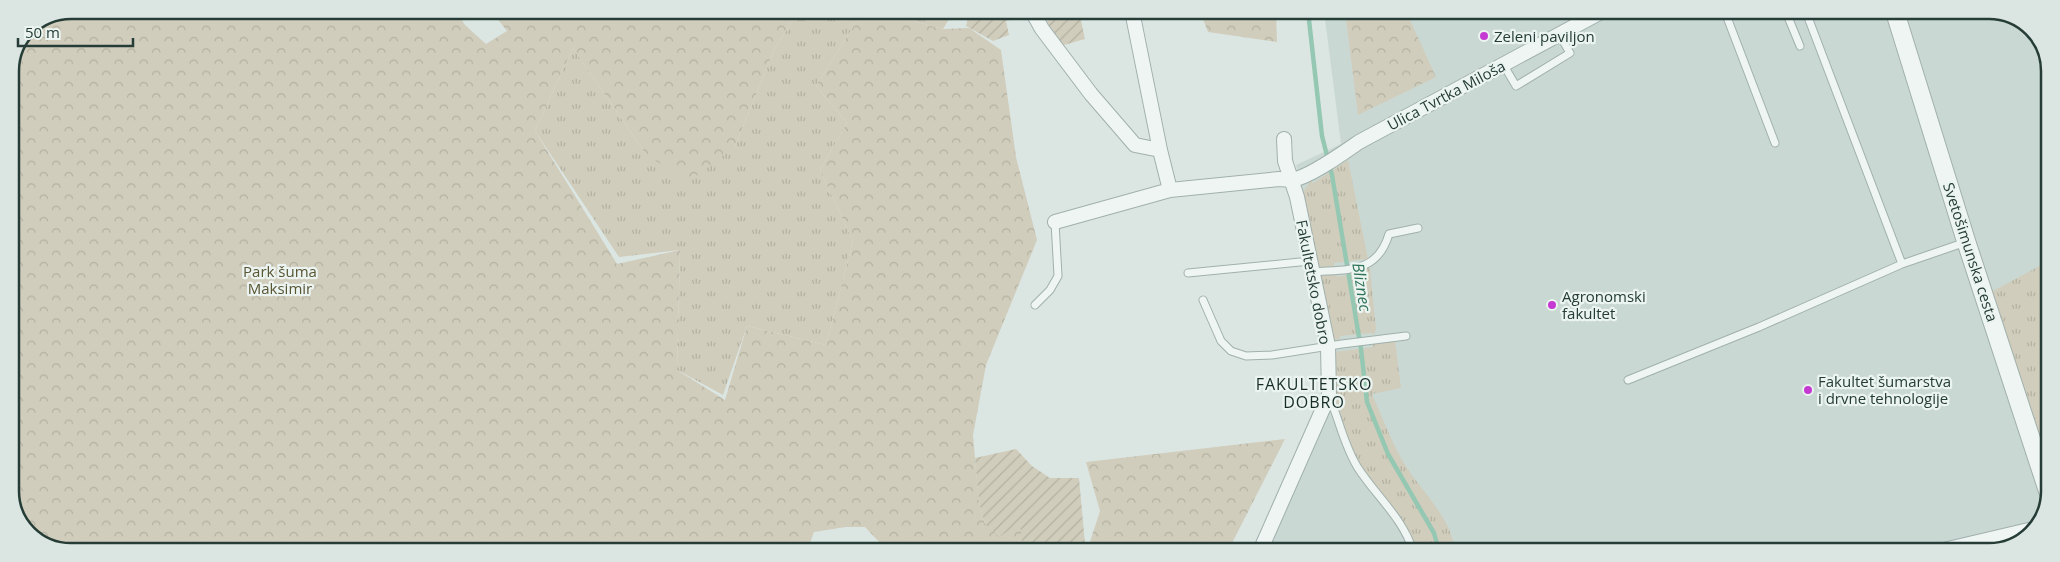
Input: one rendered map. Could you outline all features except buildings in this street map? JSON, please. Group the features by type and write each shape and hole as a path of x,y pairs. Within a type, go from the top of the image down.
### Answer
{"street":[{"path":"1036,19 1091,94 1135,146 1160,150"},
{"path":"1134,19 1170,190"},
{"name":"Ulica Tvrtka Miloša","path":"1292,180 1312,171 1359,142 1588,19"},
{"name":"Svetošimunska cesta","path":"1897,19 1966,241 2041,470"},
{"name":"Fakultetsko dobro","path":"1264,543 1329,395 1335,345 1311,267 1292,180 1285,161 1284,139"},
{"path":"1055,222 1170,190 1279,179 1292,180"},
{"path":"1973,543 2021,532"}],"lane":[{"path":"1728,19 1775,143"},
{"path":"1789,19 1800,46"},
{"path":"1809,19 1902,264"},
{"path":"1503,64 1516,86 1570,53 1559,34"},
{"path":"1035,305 1050,290 1058,276 1055,222"},
{"path":"1188,273 1311,267 1336,270 1358,267 1375,260 1385,247 1389,234 1418,228"},
{"path":"1628,380 1759,327 1902,264 1966,241"},
{"path":"1203,300 1221,341 1231,351 1246,356 1272,355 1406,336"},
{"path":"1329,395 1356,466 1397,518 1410,543"}],"shaded area":[{"name":"Agronomski fakultet","path":"1325,19 1996,19 2015,26 2032,42 2037,51 2041,68 2041,498 2037,511 2026,528 2012,538 1989,543 1271,543 1337,391 1333,334 1296,165 1341,144"}],"green space":[{"name":"Park šuma Maksimir","path":"71,19 461,19 486,44 507,31 497,19 794,19 775,48 735,146 690,181 647,156 573,48 535,131 617,264 680,250 677,370 725,400 747,326 826,345 853,241 820,170 847,123 816,86 858,19 905,19 943,29 969,28 1001,50 1016,157 1037,240 986,365 973,435 979,503 985,524 1021,523 1022,543 880,543 865,527 846,527 814,532 810,543 64,543 48,538 37,530 26,517 19,494 19,71 23,51 28,42 34,34 51,23"},
{"path":"794,19 858,19 816,86 847,123 820,170 853,241 826,345 747,326 723,395 677,370 680,250 619,257 535,131 573,48 647,156 735,146 775,48"},
{"path":"905,19 949,19 943,29"},
{"path":"968,19 1014,19 1006,21 1009,35 993,41 966,26"},
{"path":"1046,19 1081,19 1085,39 1057,47"},
{"path":"1203,19 1276,19 1277,42 1208,32"},
{"path":"1346,19 1410,19 1436,77 1358,115"},
{"path":"1348,160 1368,259 1334,263 1334,266 1318,268 1303,192 1311,180 1313,183"},
{"path":"2041,265 2041,448 1991,292"},
{"path":"1370,268 1376,329 1374,335 1372,333 1340,336 1340,339 1333,340 1320,276 1336,273 1337,277 1359,273 1359,269"},
{"path":"1395,341 1401,388 1372,394 1402,460 1443,517 1454,543 1412,543 1400,517 1372,485 1349,444 1338,413 1334,352 1373,347 1372,344"},
{"path":"1285,439 1232,543 1090,543 1100,511 1086,462"},
{"path":"1016,449 1032,466 1050,478 1079,478 1085,543 1022,543 1020,523 999,537 985,524 979,503 975,458"}],"waterway":[{"name":"Bliznec","path":"1309,19 1322,136 1332,175 1361,349 1367,402 1388,454 1434,533 1437,543"}],"place":[{"name":"Zeleni paviljon","path":"1484,36"},
{"name":"Agronomski fakultet","path":"1552,305"},
{"name":"Fakultet šumarstva i drvne tehnologije","path":"1808,390"}],"district":[{"name":"FAKULTETSKO DOBRO","path":"1314,393"}]}
